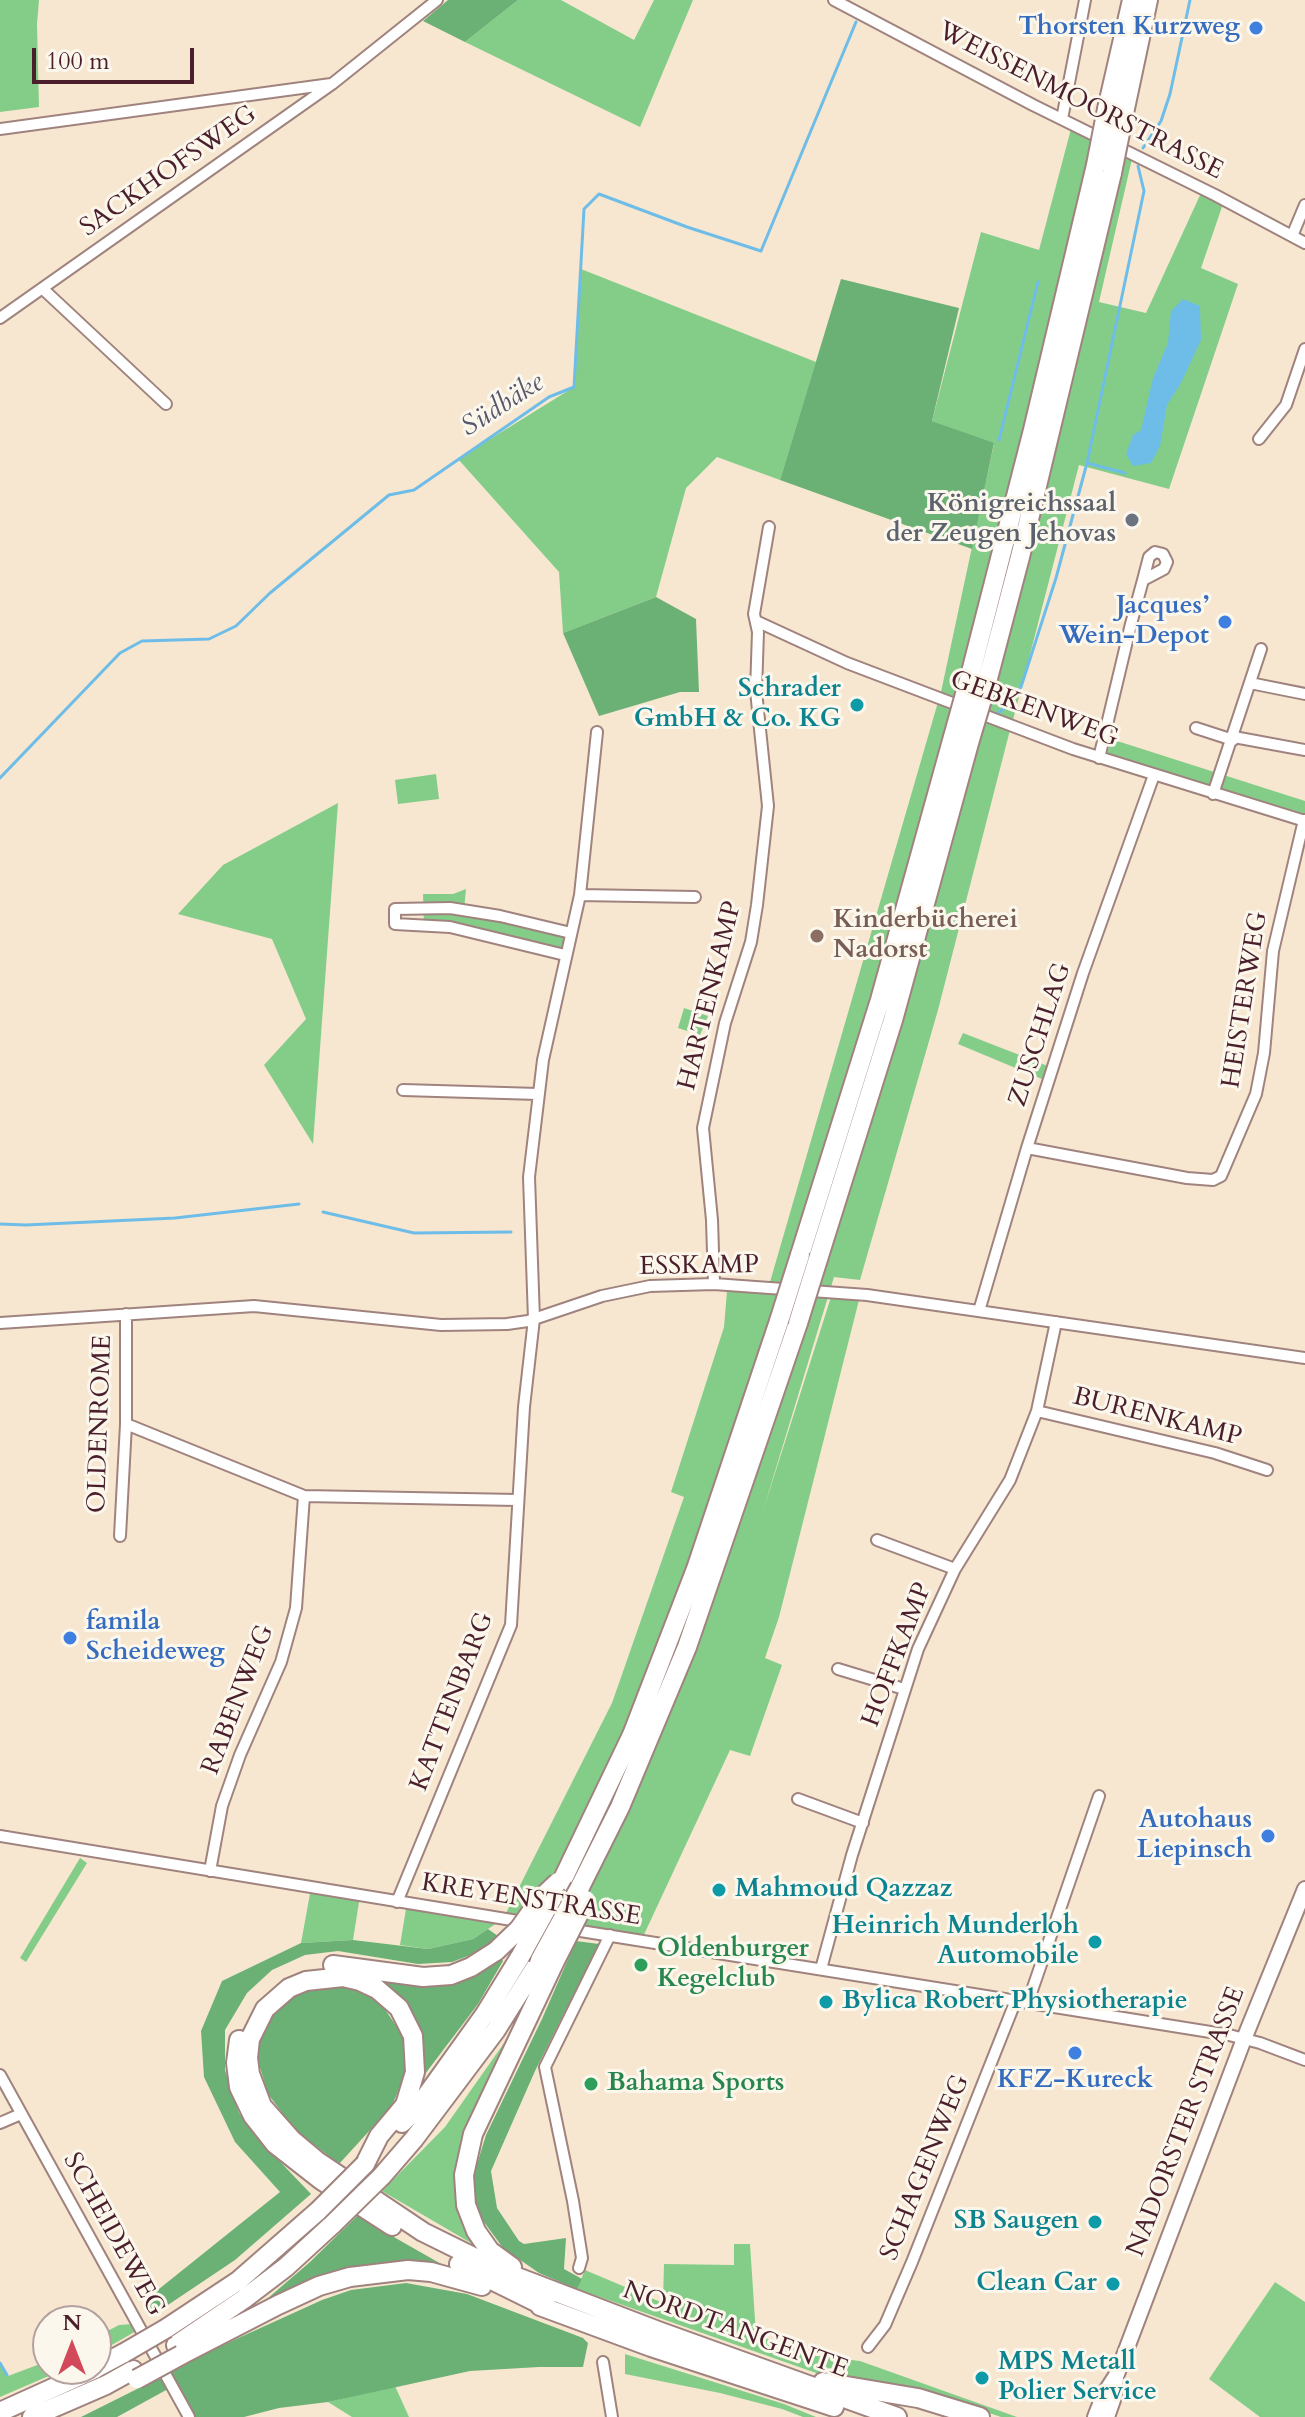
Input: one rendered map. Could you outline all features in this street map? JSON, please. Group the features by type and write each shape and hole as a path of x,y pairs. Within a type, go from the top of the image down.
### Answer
{"highway":[{"path":"553,2301 490,2251 469,2218 464,2188 465,2166 473,2134 548,1960 571,1884 696,1569 779,1321 809,1256 893,1020 961,740 1020,557 1104,169 1132,0"},
{"path":"1115,114 1148,0"},
{"path":"32,2417 106,2385 131,2367 167,2328 238,2281 318,2211 419,2106 485,2014 620,1807 687,1647 798,1323 809,1256"},
{"path":"553,2301 400,2232 321,2180 275,2144 253,2116 239,2087 236,2054 244,2023 252,2007 264,1992 292,1974 331,1965 423,1977 451,1975 484,1961 519,1929 541,1898 571,1884"},
{"path":"178,2350 286,2267 382,2176 414,2139 548,1960"},
{"path":"365,2164 379,2136 405,2105 415,2072 413,2036 399,2008 377,1989 343,1977 306,1981 274,1998 257,2022 250,2039 250,2074 262,2106 275,2123 317,2161 423,2232 504,2272 553,2301"},
{"path":"112,2368 131,2367 178,2350 319,2286 380,2271 431,2272 553,2301"},
{"name":"NORDTANGENTE","path":"553,2301 651,2347 897,2417"},
{"path":"770,2379 918,2398 979,2416"},
{"path":"770,2379 829,2417"},
{"name":"NORDTANGENTE","path":"770,2379 865,2417"},
{"path":"0,2412 60,2385"}],"street":[{"name":"SACKHOFSWEG","path":"0,318 332,84 437,0"},
{"name":"WEISSENMOORSTRASSE","path":"834,0 1305,243"},
{"path":"1062,119 1085,0"},
{"path":"0,129 332,84"},
{"path":"1292,236 1305,205"},
{"path":"43,289 166,404"},
{"path":"1259,439 1286,405 1305,349"},
{"name":"HARTENKAMP","path":"714,1284 712,1220 703,1128 725,1023 751,942 768,806 756,691 758,632 754,614 769,527"},
{"path":"1099,758 1143,580"},
{"name":"GEBKENWEG","path":"756,621 847,663 1099,758 1305,821"},
{"path":"1213,794 1261,649"},
{"path":"1250,683 1305,694"},
{"path":"1196,728 1233,738 1305,750"},
{"name":"KATTENBARG","path":"397,1902 511,1625 517,1500 534,1319 529,1177 538,1094 580,895 597,732"},
{"name":"ZUSCHLAG","path":"979,1311 1083,973 1154,775"},
{"name":"HEISTERWEG","path":"1027,1148 1187,1178 1213,1180 1221,1176 1256,1094 1264,1053 1273,951 1305,821"},
{"path":"580,895 695,897"},
{"path":"565,955 450,927 395,924 395,909 450,908 571,933"},
{"path":"403,1090 538,1094"},
{"name":"ESSKAMP","path":"0,1323 254,1306 458,1326 507,1324 534,1319 602,1296 650,1286 714,1284 846,1292 1305,1358"},
{"name":"OLDENROME","path":"120,1536 126,1424 126,1314"},
{"name":"HOFFKAMP","path":"821,1969 918,1649 955,1569 1010,1480 1037,1411 1056,1322"},
{"name":"BURENKAMP","path":"1037,1411 1215,1453 1267,1470"},
{"path":"126,1424 304,1496 517,1500"},
{"name":"RABENWEG","path":"210,1871 222,1806 240,1755 281,1662 296,1608 304,1496"},
{"path":"877,1540 955,1569"},
{"path":"838,1669 904,1689"},
{"name":"SCHAGENWEG","path":"868,2347 885,2325 1022,2001 1099,1796"},
{"path":"798,1799 863,1823"},
{"name":"KREYENSTRASSE","path":"0,1836 1244,2039 1305,2060"},
{"name":"NADORSTER STRASSE","path":"1095,2417 1104,2394 1117,2374 1244,2039 1305,1889"},
{"path":"579,2268 582,2258 573,2201 545,2067 610,1935"},
{"name":"SCHEIDEWEG","path":"0,2075 189,2417"},
{"path":"0,2123 21,2114"},
{"path":"603,2362 612,2417"},
{"name":"NADORSTER STRASSE","path":"1107,2417 1117,2374"}],"green space":[{"path":"0,0 39,0 39,107 0,112"},
{"path":"448,0 518,0 465,42 423,21"},
{"path":"518,0 561,0 634,40 654,0 693,0 640,127 465,42"},
{"path":"1071,129 1132,159 1099,302 1146,313 1201,193 1223,204 1201,268 1238,284 1169,489 1079,465 1013,720 941,692 994,444 932,421 981,232 1039,250"},
{"path":"581,269 816,362 780,480 717,457 686,488 656,597 563,633 559,572 458,459 574,387"},
{"path":"841,279 959,308 932,421 994,443 972,549 780,480"},
{"path":"656,597 696,619 699,692 680,692 599,716 563,633"},
{"path":"938,702 1010,730 938,1010 860,1280 834,1277 763,1511 831,1297 859,1300 779,1617 765,1658 782,1665 750,1756 730,1750 641,1941 503,1919 612,1703 684,1497 671,1492 724,1327 727,1291 764,1293 770,1282"},
{"path":"1111,739 1305,801 1305,816 1107,755"},
{"path":"436,774 439,799 398,804 395,780"},
{"path":"338,803 313,1144 264,1065 306,1019 272,939 178,914 223,865"},
{"path":"466,889 464,910 571,933 565,955 424,926 423,894 453,894"},
{"path":"684,1008 708,1016 700,1035 678,1028"},
{"path":"963,1033 1053,1068 1049,1082 958,1044"},
{"path":"80,1858 87,1863 26,1962 20,1958"},
{"path":"311,1888 360,1896 353,1940 301,1943"},
{"path":"407,1903 503,1919 473,1939 428,1949 400,1945"},
{"path":"488,1929 498,1936 476,1953 452,1962 418,1964 338,1951 305,1955 272,1970 247,1993 225,2030 225,2070 239,2113 311,2194 235,2260 153,2315 144,2301 280,2192 235,2142 204,2077 201,2031 222,1981 301,1943 353,1940 428,1949 473,1939"},
{"path":"576,1941 599,1944 535,2071 491,2171 497,2208 519,2241 524,2244 566,2238 564,2269 582,2279 577,2289 539,2273 503,2248 476,2211 474,2174 486,2135"},
{"path":"501,1958 503,1961 478,2004 419,2082 422,2046 415,2018 398,1995 371,1975 408,1983"},
{"path":"317,1984 354,1987 382,2005 403,2036 406,2071 392,2106 339,2164 295,2130 268,2094 256,2054 261,2022 284,1997"},
{"path":"528,2009 461,2161 483,2250 382,2191 445,2127"},
{"path":"357,2216 450,2269 392,2264 253,2311 310,2262"},
{"path":"734,2244 750,2244 756,2335 817,2356 860,2361 1017,2417 1001,2417 945,2398 819,2374 577,2289 585,2270 663,2303 664,2264 734,2265"},
{"path":"1275,2282 1305,2302 1305,2417 1260,2417 1209,2379"},
{"path":"406,2283 467,2294 583,2338 588,2343 583,2367 470,2371 244,2417 195,2417 168,2370 322,2300 351,2290"},
{"path":"132,2324 138,2330 112,2345 112,2329"},
{"path":"625,2354 816,2417 803,2417 720,2393 625,2374"},
{"path":"0,2363 8,2376 32,2367 32,2383 0,2397"},
{"path":"163,2376 168,2389 117,2417 81,2417"},
{"path":"395,2386 409,2417 352,2417 328,2402"}],"water":[{"path":"1183,299 1200,306 1201,340 1167,405 1160,446 1151,463 1133,466 1126,454 1133,435 1141,430 1153,378 1168,343 1171,311"}],"waterway":[{"path":"1143,148 1161,121 1170,94 1190,0"},
{"name":"Südbäke","path":"0,778 120,653 142,641 209,639 236,626 270,593 389,495 414,490 549,397 574,387 584,209 599,194 761,251 856,22"},
{"path":"997,714 1010,703 1021,687 1056,578 1087,463 1144,191 1138,166"},
{"path":"999,440 1038,282"},
{"path":"1087,463 1125,473"},
{"path":"0,1224 175,1218 299,1204"},
{"path":"323,1212 414,1233 511,1232"},
{"path":"0,2363 7,2375"}],"place":[{"name":"Thorsten Kurzweg","path":"1256,28"},
{"name":"Königreichssaal der Zeugen Jehovas","path":"1132,520"},
{"name":"Jacques’ Wein-Depot","path":"1225,622"},
{"name":"Schrader GmbH & Co. KG","path":"857,705"},
{"name":"Kinderbücherei Nadorst","path":"817,936"},
{"name":"famila Scheideweg","path":"70,1638"},
{"name":"Autohaus Liepinsch","path":"1268,1836"},
{"name":"Mahmoud Qazzaz","path":"719,1890"},
{"name":"Heinrich Munderloh Automobile","path":"1095,1942"},
{"name":"Oldenburger Kegelclub","path":"641,1965"},
{"name":"Bylica Robert Physiotherapie","path":"826,2002"},
{"name":"KFZ-Kureck","path":"1075,2053"},
{"name":"Bahama Sports","path":"591,2084"},
{"name":"SB Saugen","path":"1095,2222"},
{"name":"Clean Car","path":"1113,2284"},
{"name":"MPS Metall Polier Service","path":"982,2378"}]}
